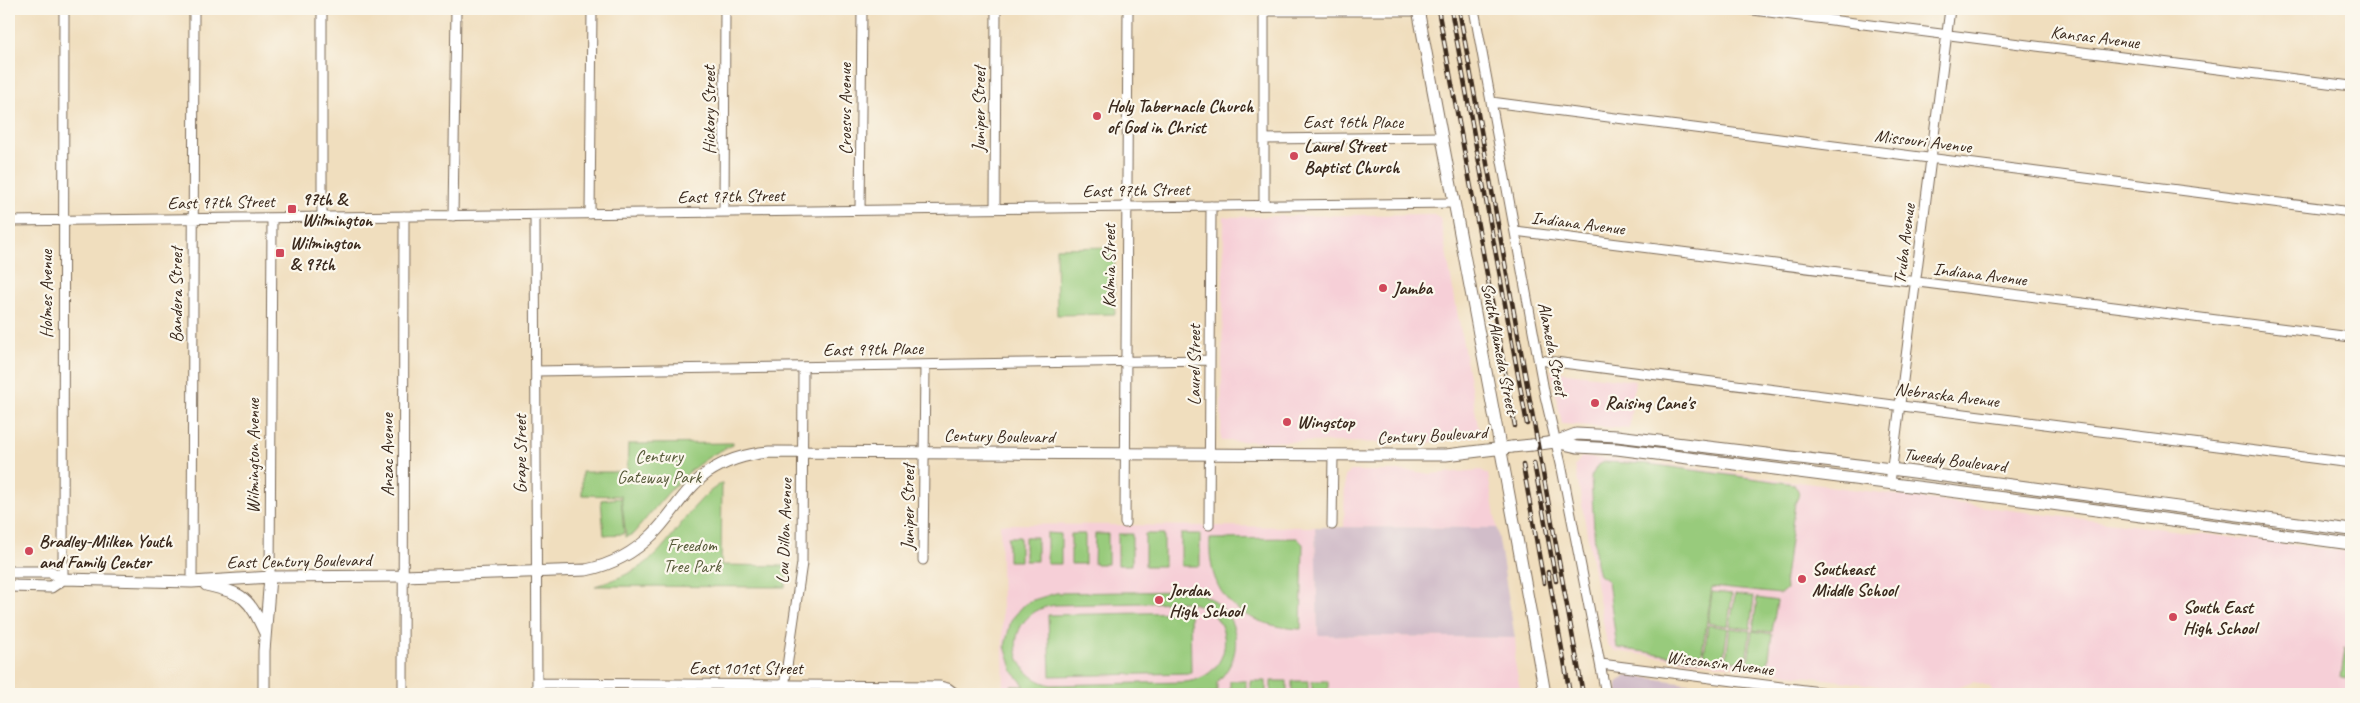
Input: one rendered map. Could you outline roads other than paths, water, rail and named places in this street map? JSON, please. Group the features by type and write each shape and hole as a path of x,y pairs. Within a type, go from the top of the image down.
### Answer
{"main road":[{"name":"South Alameda Street","path":"1418,10 1454,203 1507,448 1545,694"},
{"name":"Tweedy Boulevard","path":"1507,448 1555,442 1576,434 1617,436 1891,469 2351,530"},
{"name":"Tweedy Boulevard","path":"1555,442 1577,447 1617,449 1890,483 2351,544"},
{"name":"Century Boulevard","path":"536,573 586,570 611,563 653,534 684,496 714,469 753,453 802,451 1446,455 1507,448"},
{"name":"East Century Boulevard","path":"9,572 51,572 63,579 192,582 270,577 536,573"},
{"name":"Wilmington Avenue","path":"264,694 265,633 270,577"},
{"name":"East Century Boulevard","path":"9,586 51,587 63,579"},
{"path":"192,582 227,589 247,599 265,633"}],"street":[{"name":"Holmes Avenue","path":"63,579 62,221 64,9"},
{"name":"Bandera Street","path":"192,582 194,9"},
{"path":"322,9 322,217"},
{"path":"453,216 456,9"},
{"path":"590,214 592,9"},
{"name":"Hickory Street","path":"724,212 726,9"},
{"name":"Croesus Avenue","path":"860,210 862,9"},
{"name":"Juniper Street","path":"995,208 996,9"},
{"name":"Kalmia Street","path":"1124,522 1128,9"},
{"name":"Alameda Street","path":"1474,9 1539,360 1606,694"},
{"name":"Kansas Avenue","path":"1745,9 2351,86"},
{"name":"Truba Avenue","path":"1890,483 1950,9"},
{"path":"1264,205 1264,10 1418,10"},
{"name":"Missouri Avenue","path":"1491,102 2351,212"},
{"name":"East 96th Place","path":"1264,139 1442,138"},
{"name":"East 97th Street","path":"9,221 1454,203"},
{"name":"Laurel Street","path":"1209,525 1211,206"},
{"name":"Grape Street","path":"535,215 537,694"},
{"name":"Anzac Avenue","path":"403,694 404,216"},
{"name":"Wilmington Avenue","path":"270,577 272,218"},
{"name":"Indiana Avenue","path":"1515,231 2351,337"},
{"name":"East 99th Place","path":"536,371 1210,360"},
{"name":"Nebraska Avenue","path":"1539,360 2351,463"},
{"name":"Juniper Street","path":"924,560 925,365"},
{"name":"Lou Dillon Avenue","path":"784,689 802,563 803,367"},
{"path":"1332,525 1333,455"},
{"name":"Wisconsin Avenue","path":"1601,664 1836,694"},
{"name":"East 101st Street","path":"537,683 784,689 940,686 955,693"}],"railway":[{"path":"1438,9 1515,426"},
{"path":"1451,9 1527,424"},
{"path":"1459,9 1583,694"},
{"path":"1534,463 1556,581"},
{"path":"1523,465 1544,583"},
{"path":"1548,572 1570,694"}],"place":[{"name":"Holy Tabernacle Church of God in Christ","path":"1097,116"},
{"name":"Laurel Street Baptist Church","path":"1294,156"},
{"name":"97th & Wilmington","path":"292,209"},
{"name":"Wilmington & 97th","path":"280,253"},
{"name":"Jamba","path":"1383,288"},
{"name":"Raising Cane's","path":"1595,403"},
{"name":"Wingstop","path":"1287,422"},
{"name":"Bradley-Milken Youth and Family Center","path":"29,551"},
{"name":"Southeast Middle School","path":"1802,579"},
{"name":"Jordan High School","path":"1159,600"},
{"name":"South East High School","path":"2173,617"}],"park label":[{"name":"Century Gateway Park","path":"659,466"},
{"name":"Freedom Tree Park","path":"692,555"}]}
